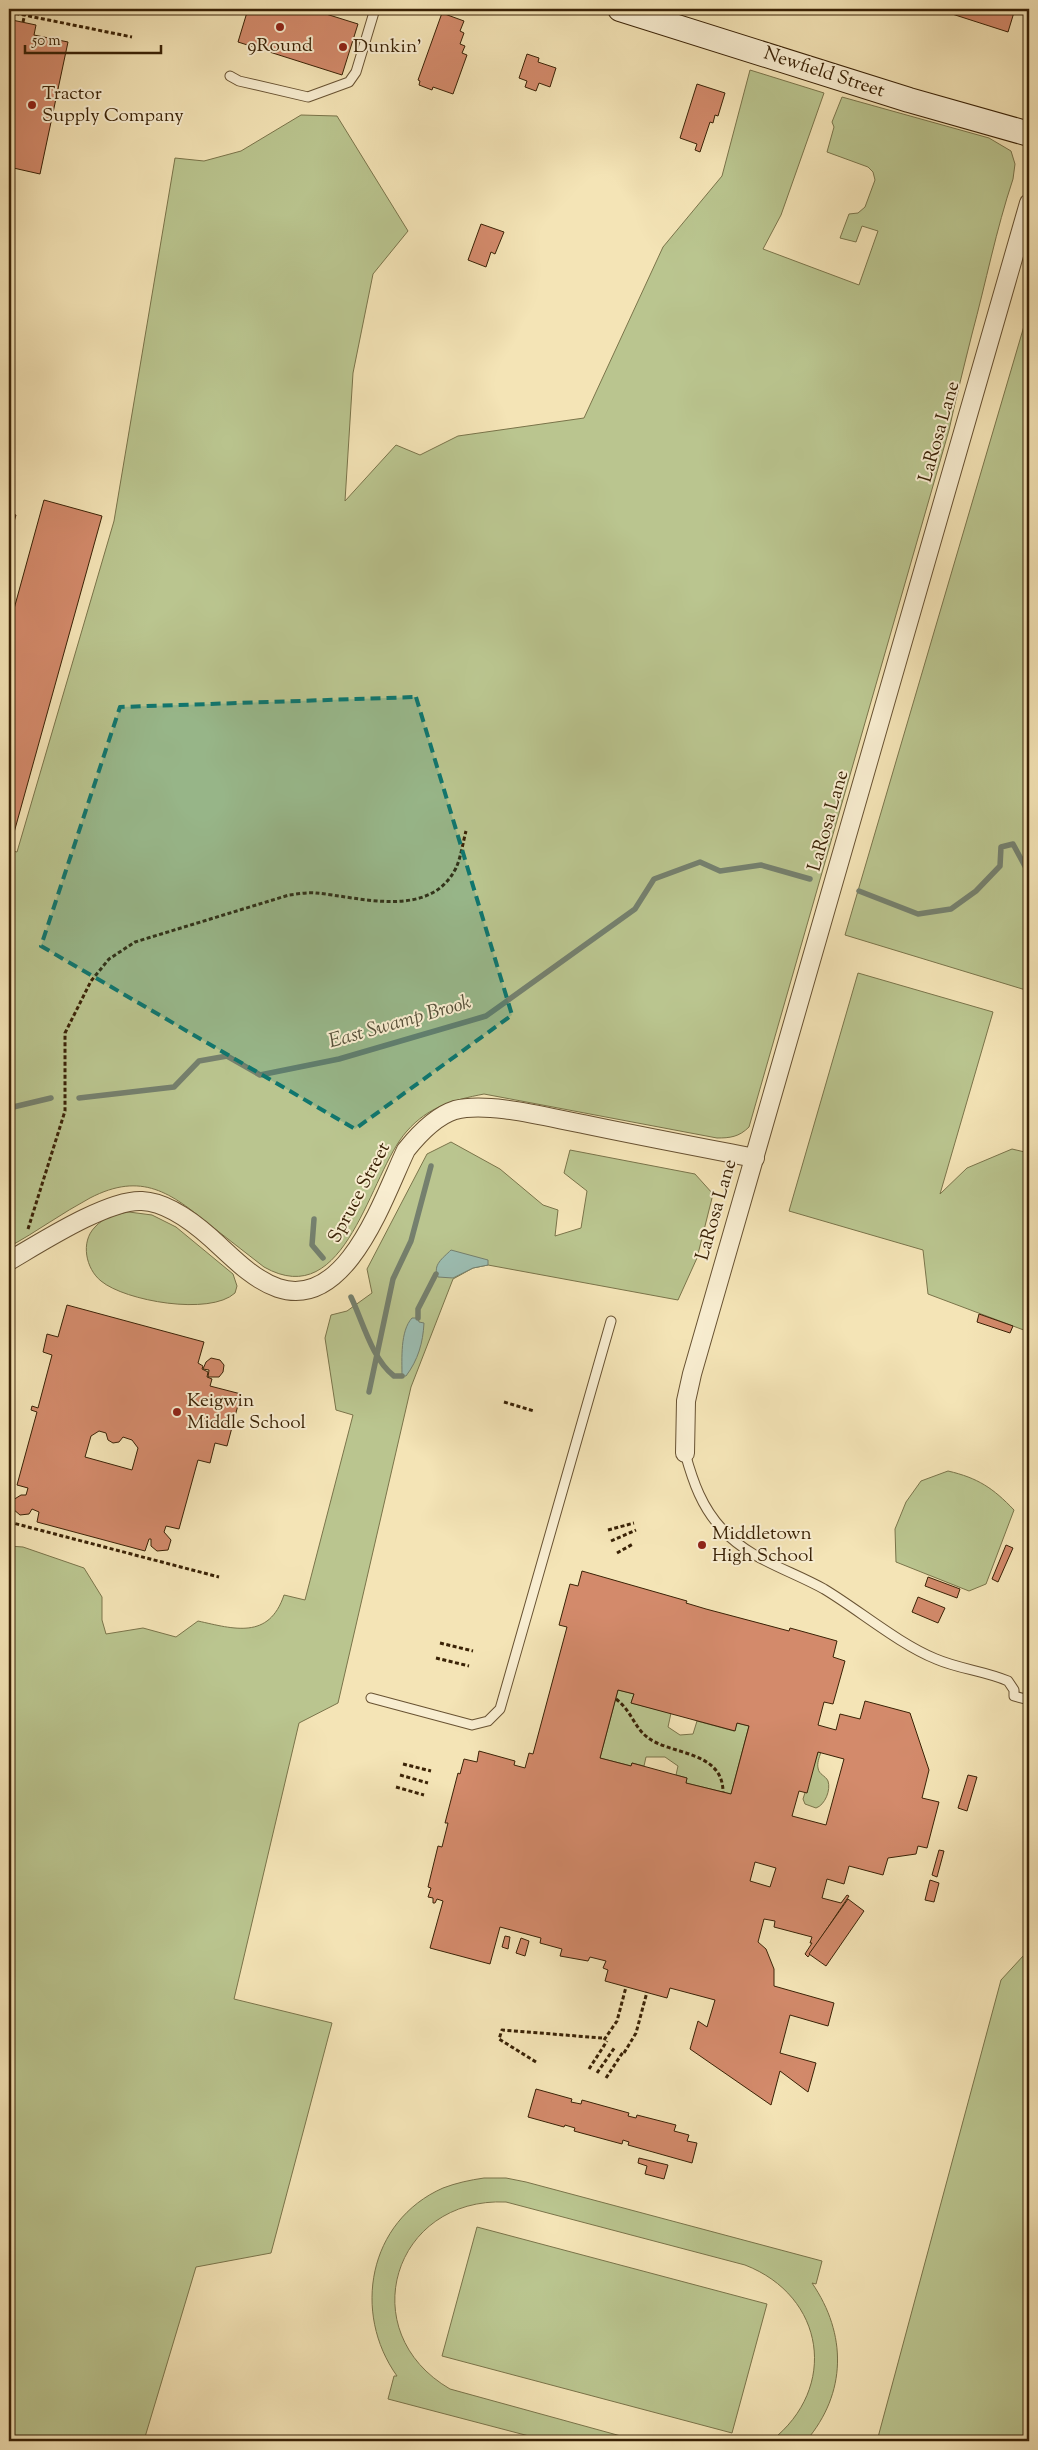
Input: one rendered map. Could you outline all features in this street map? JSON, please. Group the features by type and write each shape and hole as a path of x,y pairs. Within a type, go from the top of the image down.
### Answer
{"main road":[{"name":"Newfield Street","path":"620,9 909,100 1029,134"}],"street":[{"name":"LaRosa Lane","path":"685,1453 685,1410 692,1374 1029,203"},
{"name":"Spruce Street","path":"9,1261 106,1208 129,1202 145,1201 159,1204 185,1218 251,1272 276,1287 293,1291 312,1288 335,1275 357,1250 406,1150 414,1140 438,1119 455,1110 473,1108 524,1113 755,1158"}],"lane":[{"path":"230,76 239,80 308,97 349,82 356,72 375,9"},
{"path":"371,1698 472,1725 488,1721 500,1709 611,1321"},
{"path":"685,1453 697,1492 710,1516 724,1532 752,1553 824,1589 923,1653 947,1664 1008,1681 1014,1690 1014,1696 1029,1700"}],"path":[{"path":"24,22 26,9"},
{"path":"9,12 132,37"},
{"path":"27,1232 65,1111 65,1033 91,981 109,959 135,942 290,895 314,893 381,903 399,902 426,895 443,884 456,868 466,831"},
{"path":"504,1402 534,1411"},
{"path":"9,1522 219,1577"},
{"path":"608,1530 634,1523"},
{"path":"611,1541 636,1530"},
{"path":"616,1553 633,1544"},
{"path":"440,1643 473,1651"},
{"path":"436,1658 469,1666"},
{"path":"616,1699 633,1716 641,1732 648,1739 686,1752 706,1762 721,1781 723,1792"},
{"path":"403,1764 431,1771"},
{"path":"400,1775 428,1783"},
{"path":"396,1788 424,1795"},
{"path":"589,2069 604,2040 617,2021 626,1987"},
{"path":"606,2078 636,2033 647,1992"},
{"path":"536,2062 499,2039 502,2030 604,2040"},
{"path":"597,2073 615,2047"}],"highlighted area":[{"path":"416,697 512,1015 355,1129 41,946 120,707"}],"green space":[{"path":"750,70 824,93 781,215 763,249 859,285 878,231 862,226 856,242 840,238 849,214 858,213 865,207 875,180 873,172 868,167 827,152 834,127 832,122 842,97 989,138 1011,151 1015,164 1013,179 996,237 949,430 749,1127 742,1133 734,1136 717,1138 484,1094 452,1102 432,1110 407,1131 393,1151 352,1232 336,1256 316,1271 292,1276 264,1267 182,1203 155,1189 141,1186 125,1186 108,1190 90,1198 9,1247 9,850 17,852 114,521 175,158 204,161 241,151 301,115 337,116 408,231 373,274 353,373 345,501 396,445 420,455 458,436 584,418 663,247 722,176"},
{"path":"1029,309 1029,991 845,935"},
{"path":"858,973 993,1012 940,1194 967,1168 1012,1149 1029,1153 1029,1332 928,1294 923,1250 789,1211"},
{"path":"451,1142 500,1169 543,1205 558,1210 555,1236 581,1228 587,1191 564,1173 570,1150 695,1174 713,1194 697,1258 678,1300 488,1265 473,1268 453,1279 411,1387 338,1703 299,1723 234,1999 332,2023 271,2253 196,2267 145,2437 146,2441 9,2441 9,1546 23,1547 84,1568 102,1597 102,1620 106,1634 143,1628 176,1637 198,1621 225,1627 249,1628 260,1625 269,1619 284,1595 305,1600 353,1415 336,1410 325,1338 331,1315 347,1311 372,1293 367,1269 427,1154"},
{"path":"129,1212 152,1215 176,1227 233,1274 237,1286 235,1293 223,1300 207,1304 188,1305 147,1300 129,1295 101,1281 92,1270 87,1255 86,1248 90,1233 107,1218"},
{"path":"948,1471 968,1477 984,1485 1014,1510 986,1584 969,1591 896,1562 895,1529 906,1502 921,1481"},
{"path":"618,1690 634,1694 631,1703 671,1713 668,1727 680,1735 693,1734 697,1721 734,1731 737,1723 749,1726 731,1794 686,1783 687,1778 676,1775 678,1766 665,1757 646,1757 644,1766 632,1763 631,1766 600,1758"},
{"path":"818,1752 821,1752 818,1762 819,1770 828,1781 829,1789 825,1801 816,1808 805,1804 803,1799"},
{"path":"1029,1935 1029,2441 877,2441 1001,1980 1024,1955"},
{"path":"484,2178 506,2178 526,2182 822,2261 816,2284 812,2283 832,2322 838,2363 829,2403 819,2423 806,2441 771,2441 793,2419 807,2396 814,2370 814,2345 806,2320 792,2298 772,2279 745,2265 506,2202 467,2206 436,2221 413,2244 399,2272 395,2303 402,2335 420,2364 450,2389 639,2441 548,2441 388,2399 394,2376 397,2376 383,2351 375,2325 372,2298 375,2271 384,2245 398,2222 418,2203 443,2188"},
{"path":"477,2227 767,2304 732,2433 442,2356"}],"water":[{"path":"451,1250 488,1260 488,1265 473,1268 453,1278 438,1277 437,1265"},
{"path":"412,1318 418,1318 419,1322 424,1323 422,1337 414,1364 406,1376 402,1376 405,1330"}],"building":[{"path":"248,9 310,9 358,24 342,75 238,42"},
{"path":"950,9 1015,9 1008,32 949,13"},
{"path":"442,13 464,21 460,31 464,33 460,44 465,46 462,53 467,55 453,94 433,87 432,90 419,85 420,81 418,80"},
{"name":"Tractor Supply Company","path":"12,20 36,25 34,35 68,42 40,174 9,167 9,29"},
{"path":"527,54 539,58 538,62 556,68 550,87 539,83 536,91 525,87 527,81 519,78"},
{"path":"697,84 725,93 718,116 715,115 713,123 710,122 700,152 695,150 697,144 680,138"},
{"path":"481,224 504,232 495,254 491,252 486,267 468,260"},
{"path":"44,500 102,516 10,847 9,627"},
{"path":"9,513 16,515 9,539"},
{"path":"67,1305 204,1342 198,1363 203,1366 202,1369 208,1372 207,1377 212,1379 210,1386 241,1394 227,1446 215,1443 210,1463 198,1460 179,1529 166,1526 164,1532 171,1540 168,1550 157,1551 151,1546 151,1539 149,1539 145,1551 37,1522 39,1512 32,1509 29,1514 20,1515 13,1509 13,1500 21,1495 26,1495 28,1488 17,1485 37,1412 31,1410 32,1406 38,1408 52,1355 43,1352 47,1334 58,1337","holes":["99,1431 106,1433 108,1440 113,1443 119,1442 123,1437 132,1440 138,1448 132,1470 85,1457 91,1436"]},
{"path":"979,1314 1013,1326 1010,1333 977,1322"},
{"path":"211,1358 220,1360 224,1365 223,1372 219,1377 208,1377 209,1370 203,1369 206,1362"},
{"path":"1006,1545 1013,1548 998,1582 992,1579"},
{"path":"582,1571 687,1601 686,1603 706,1609 789,1631 790,1628 837,1641 833,1657 845,1661 833,1704 824,1702 818,1725 836,1730 840,1714 860,1719 865,1701 910,1713 929,1770 922,1798 939,1802 927,1848 918,1846 916,1854 888,1858 883,1875 849,1866 844,1884 827,1879 822,1898 841,1903 847,1895 849,1896 808,1957 805,1954 812,1943 810,1943 812,1937 774,1927 775,1921 764,1919 758,1942 766,1949 774,1969 774,1986 834,2003 828,2026 790,2015 780,2053 816,2063 808,2092 780,2071 771,2105 690,2049 698,2021 707,2027 715,2000 670,1988 667,1998 605,1981 608,1970 603,1968 606,1961 590,1957 588,1961 560,1956 562,1949 540,1943 541,1938 500,1927 490,1964 430,1948 443,1901 437,1899 433,1903 433,1898 428,1897 431,1888 428,1887 438,1846 442,1847 448,1823 445,1823 458,1773 460,1774 464,1759 477,1762 479,1751 515,1761 514,1765 525,1768 529,1753 533,1754 567,1627 559,1625 570,1584 578,1586","holes":["618,1690 634,1694 631,1703 735,1731 737,1723 749,1726 731,1794 686,1783 687,1778 632,1763 631,1766 600,1758","818,1752 844,1759 826,1825 792,1816 799,1791 807,1793","755,1862 776,1868 770,1887 750,1881"]},
{"path":"928,1577 960,1589 957,1598 925,1586"},
{"path":"918,1597 945,1608 938,1623 912,1612"},
{"path":"968,1775 977,1777 967,1811 958,1808"},
{"path":"939,1850 944,1851 937,1877 932,1875"},
{"path":"930,1880 939,1883 934,1902 925,1900"},
{"path":"848,1899 864,1911 826,1966 809,1954"},
{"path":"505,1936 510,1937 508,1949 502,1947"},
{"path":"521,1938 529,1941 525,1956 516,1953"},
{"path":"536,2089 572,2099 571,2102 581,2104 582,2100 629,2113 628,2116 636,2118 637,2115 676,2125 674,2131 689,2135 687,2141 697,2143 692,2163 628,2145 629,2142 623,2140 622,2144 574,2131 575,2128 565,2125 564,2127 528,2117"},
{"path":"639,2158 668,2165 664,2179 645,2174 647,2166 638,2163"}],"waterway":[{"name":"East Swamp Brook","path":"859,891 918,914 951,909 976,891 1000,866 1001,847 1013,844 1029,871"},
{"name":"East Swamp Brook","path":"79,1098 174,1087 199,1061 227,1056 260,1075 339,1059 486,1016 635,909 654,879 700,862 720,871 761,865 810,879"},
{"name":"East Swamp Brook","path":"9,1108 51,1098"},
{"path":"369,1392 393,1279 411,1241 431,1166"},
{"path":"314,1219 312,1245 323,1258"},
{"path":"418,1318 418,1309 436,1274"},
{"path":"351,1297 369,1340 380,1360 394,1376 402,1376"}],"place":[{"name":"9Round","path":"280,27"},
{"name":"Dunkin'","path":"343,47"},
{"name":"Tractor Supply Company","path":"32,105"},
{"name":"Keigwin Middle School","path":"177,1412"},
{"name":"Middletown High School","path":"702,1545"}]}
